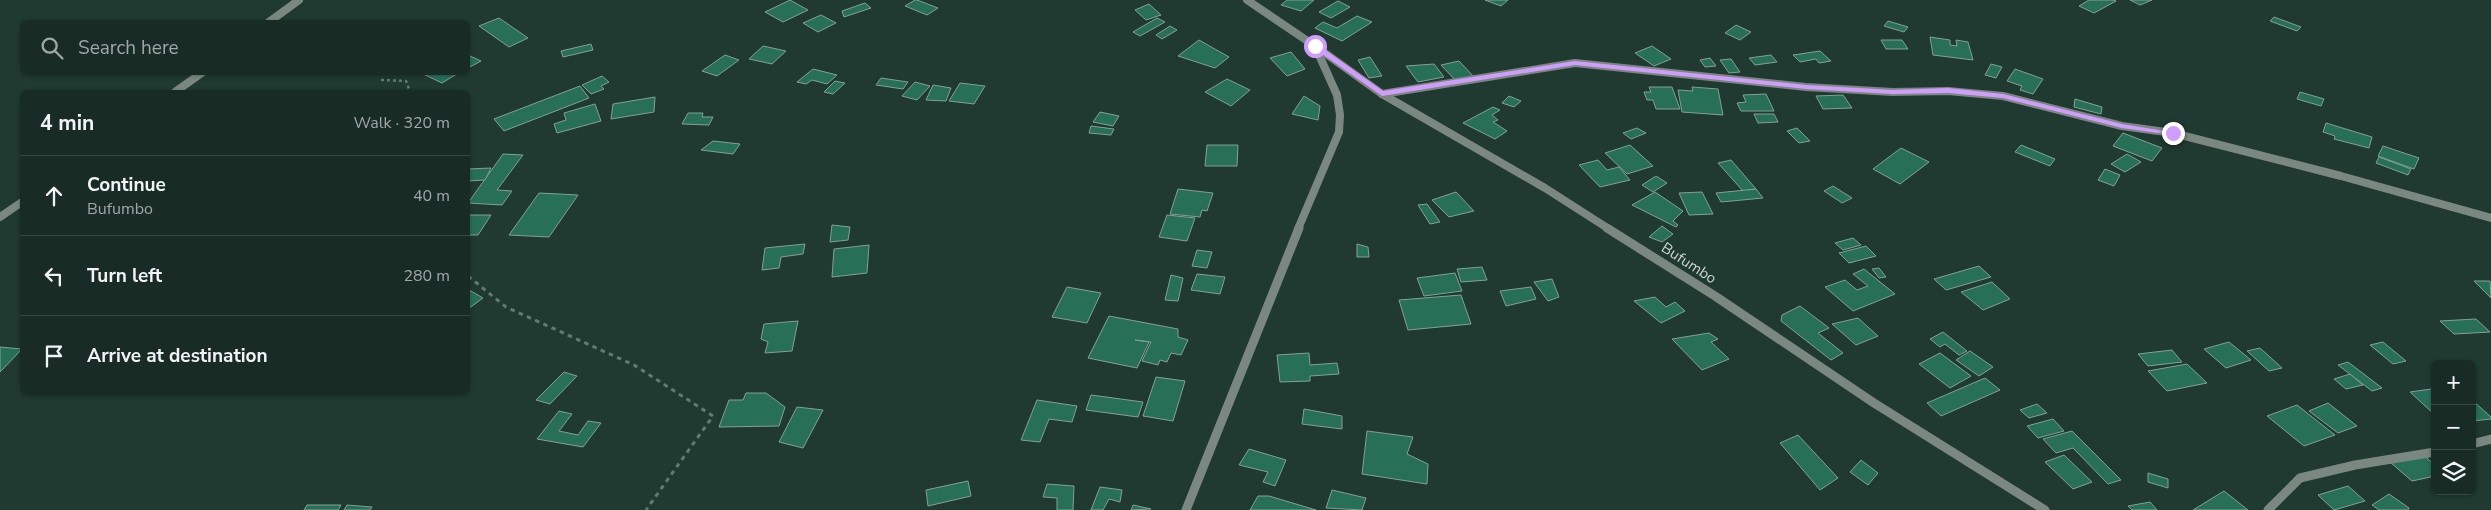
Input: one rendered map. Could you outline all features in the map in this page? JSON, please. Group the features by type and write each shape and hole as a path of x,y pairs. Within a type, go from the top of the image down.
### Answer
{"street":[{"path":"272,20 298,0"},
{"name":"Bufumbo","path":"1247,0 1382,94 1545,188 1715,296 1874,403 2045,510"},
{"path":"1186,510 1291,245 1333,150 1339,132 1340,115 1337,95 1315,46"},
{"path":"1382,94 1575,63 1806,87 1893,92 1948,90 2003,96 2122,126 2173,133 2340,176 2491,218"},
{"path":"178,90 199,75"},
{"path":"0,217 20,203"},
{"path":"2476,443 2491,439"},
{"path":"2268,510 2300,478 2355,465 2431,453"}],"path":[{"path":"381,80 406,81 409,90"},
{"path":"470,278 506,307 634,365 713,416 646,510"}],"building":[{"path":"790,0 808,10 783,22 765,12"},
{"path":"915,0 938,8 927,15 905,6"},
{"path":"1287,0 1314,0 1301,11 1281,5"},
{"path":"1485,0 1508,0 1501,6"},
{"path":"2089,0 2116,1 2094,13 2079,6"},
{"path":"2130,0 2152,0 2140,5"},
{"path":"1338,1 1350,7 1331,18 1319,12"},
{"path":"865,3 871,8 844,17 842,11"},
{"path":"1149,4 1161,15 1146,20 1135,10"},
{"path":"821,15 836,23 818,32 803,23"},
{"path":"1357,16 1372,22 1342,41 1315,28 1323,22 1337,28"},
{"path":"2274,17 2301,27 2297,31 2270,21"},
{"path":"499,18 528,38 509,47 479,26"},
{"path":"1157,18 1165,22 1140,36 1133,32"},
{"path":"1888,21 1908,27 1904,32 1884,26"},
{"path":"1736,25 1751,32 1740,40 1725,33"},
{"path":"1170,26 1177,30 1162,39 1156,35"},
{"path":"1930,37 1950,40 1950,45 1957,46 1956,40 1968,42 1973,60 1933,55"},
{"path":"1199,40 1229,57 1215,68 1178,56"},
{"path":"1881,40 1902,40 1908,49 1886,49"},
{"path":"591,44 593,50 563,57 561,51"},
{"path":"763,46 786,51 772,64 749,59"},
{"path":"1652,46 1671,59 1654,66 1635,53"},
{"path":"1820,51 1831,61 1819,63 1816,59 1800,62 1793,55"},
{"path":"1291,52 1305,69 1287,76 1270,58"},
{"path":"725,55 739,60 717,76 702,71"},
{"path":"1771,55 1777,62 1755,65 1749,58"},
{"path":"470,56 481,61 470,67"},
{"path":"1370,57 1382,76 1369,78 1358,60"},
{"path":"1710,58 1716,66 1705,67 1700,60"},
{"path":"1731,59 1740,72 1729,73 1720,60"},
{"path":"1459,61 1474,77 1456,81 1441,65"},
{"path":"1434,64 1444,77 1418,82 1406,66"},
{"path":"1991,64 2002,67 1996,78 1985,75"},
{"path":"813,69 837,75 827,84 812,80 806,84 797,82"},
{"path":"2015,69 2043,79 2033,94 2020,90 2022,86 2007,81"},
{"path":"425,75 455,75 442,83"},
{"path":"602,76 609,82 601,86 604,89 591,94 582,85"},
{"path":"881,78 908,82 903,89 876,85"},
{"path":"1227,79 1250,90 1231,106 1205,92"},
{"path":"835,81 845,83 833,94 824,92"},
{"path":"915,82 930,86 917,100 902,96"},
{"path":"960,83 985,86 974,104 949,101"},
{"path":"933,85 951,88 946,101 926,100"},
{"path":"580,86 589,98 504,131 494,119"},
{"path":"1649,87 1672,87 1680,109 1656,109 1653,100 1647,100 1644,92 1651,92"},
{"path":"1692,87 1718,89 1723,115 1682,112 1678,90 1693,91"},
{"path":"2300,92 2324,99 2321,106 2297,99"},
{"path":"1766,94 1774,111 1741,111 1737,103 1746,102 1743,95"},
{"path":"1843,95 1852,108 1823,109 1816,96"},
{"path":"1304,96 1320,106 1318,120 1292,114"},
{"path":"1509,96 1521,101 1514,107 1502,103"},
{"path":"655,97 654,112 611,119 613,104"},
{"path":"2075,99 2102,107 2101,114 2074,107"},
{"path":"595,104 601,121 557,133 554,124 566,120 564,113"},
{"path":"1493,107 1500,110 1492,115 1498,120 1493,122 1507,131 1495,139 1463,123"},
{"path":"1100,112 1119,116 1113,126 1093,122"},
{"path":"688,113 703,113 702,117 713,117 709,125 682,124"},
{"path":"1754,114 1774,114 1778,122 1758,123"},
{"path":"2326,123 2372,137 2369,148 2334,139 2335,136 2323,132"},
{"path":"1091,126 1114,129 1111,135 1089,133"},
{"path":"1637,128 1646,133 1631,139 1623,133"},
{"path":"1797,128 1810,141 1799,143 1787,131"},
{"path":"2123,133 2162,148 2152,161 2113,146"},
{"path":"713,141 740,144 733,154 701,150"},
{"path":"1207,145 1238,145 1237,166 1205,166"},
{"path":"1630,145 1653,166 1627,174 1605,153"},
{"path":"2021,145 2055,159 2050,166 2015,152"},
{"path":"2383,146 2419,158 2414,169 2378,156"},
{"path":"1901,148 1929,162 1900,184 1873,169"},
{"path":"503,154 523,155 497,190 512,191 502,205 470,203 470,200"},
{"path":"2127,154 2141,162 2125,172 2111,164"},
{"path":"2379,157 2411,169 2408,175 2376,163"},
{"path":"1598,160 1607,170 1619,167 1630,180 1600,187 1579,165"},
{"path":"1731,160 1756,189 1743,191 1718,163"},
{"path":"491,168 485,180 470,181 470,169"},
{"path":"2105,169 2120,175 2114,186 2098,180"},
{"path":"1656,176 1667,183 1653,192 1642,185"},
{"path":"1833,186 1852,198 1842,203 1824,191"},
{"path":"1178,189 1213,193 1207,211 1202,210 1200,217 1170,214"},
{"path":"1756,189 1763,198 1721,202 1716,193"},
{"path":"1456,192 1474,211 1449,217 1432,200"},
{"path":"1655,192 1683,211 1673,221 1678,225 1676,227 1632,205"},
{"path":"1702,192 1713,214 1689,215 1679,193"},
{"path":"539,193 578,195 549,237 509,235"},
{"path":"1427,204 1440,222 1430,224 1418,205"},
{"path":"470,215 491,215 478,235 470,235"},
{"path":"1167,215 1195,218 1187,241 1159,237"},
{"path":"832,225 850,227 848,240 830,242"},
{"path":"1662,226 1673,234 1662,242 1649,237"},
{"path":"1853,238 1861,245 1843,250 1835,243"},
{"path":"805,244 803,254 781,257 779,268 762,270 765,248"},
{"path":"1357,244 1368,247 1369,257 1357,257"},
{"path":"869,245 867,273 832,277 834,249"},
{"path":"1866,246 1876,256 1849,263 1839,253"},
{"path":"1197,250 1212,252 1207,268 1192,266"},
{"path":"1979,266 1991,277 1946,290 1934,279"},
{"path":"1482,267 1487,280 1461,282 1457,269"},
{"path":"1879,268 1886,277 1879,278 1872,269"},
{"path":"1864,269 1895,294 1853,311 1825,287 1845,280 1857,290 1868,286 1853,274"},
{"path":"1455,273 1462,291 1424,296 1417,278"},
{"path":"1197,274 1225,277 1220,294 1191,290"},
{"path":"1171,275 1183,278 1178,301 1165,300"},
{"path":"1552,279 1559,297 1548,301 1534,282"},
{"path":"2474,281 2490,281 2491,298"},
{"path":"1992,282 2010,299 1983,310 1961,292"},
{"path":"1067,287 1101,293 1087,323 1052,317"},
{"path":"1531,287 1536,299 1506,306 1500,291"},
{"path":"470,291 483,298 470,308"},
{"path":"1461,295 1471,324 1408,330 1399,300"},
{"path":"1655,297 1666,307 1675,302 1685,311 1661,323 1634,301"},
{"path":"1800,306 1829,328 1818,333 1843,353 1831,360 1781,321 1782,315"},
{"path":"1109,316 1178,329 1178,337 1188,340 1181,355 1171,353 1167,362 1160,360 1158,365 1142,361 1151,342 1135,340 1149,342 1137,368 1088,358"},
{"path":"1858,318 1878,336 1856,345 1832,324"},
{"path":"2476,319 2490,332 2454,334 2440,321"},
{"path":"798,321 792,351 765,353 768,342 761,339 764,324"},
{"path":"1943,332 1967,351 1959,355 1945,344 1940,347 1930,339"},
{"path":"1709,333 1718,339 1711,342 1729,359 1702,370 1672,339"},
{"path":"2229,342 2251,360 2226,368 2204,349"},
{"path":"2383,342 2406,361 2393,364 2370,345"},
{"path":"0,347 20,349 20,351 0,372"},
{"path":"2260,348 2282,368 2269,371 2247,351"},
{"path":"2172,350 2182,362 2148,366 2138,354"},
{"path":"1970,351 1993,367 1979,376 1956,360"},
{"path":"1309,353 1310,365 1337,363 1339,374 1310,376 1310,381 1280,382 1277,355"},
{"path":"1940,353 1971,376 1950,388 1919,364"},
{"path":"2348,362 2382,388 2372,391 2338,365"},
{"path":"2187,364 2207,383 2167,391 2148,371"},
{"path":"564,372 577,376 550,404 536,400"},
{"path":"2350,374 2363,385 2346,389 2334,379"},
{"path":"1156,377 1185,381 1173,421 1143,416"},
{"path":"1985,378 2000,390 1941,416 1927,403"},
{"path":"2431,389 2431,411 2410,392"},
{"path":"746,393 766,393 785,407 779,426 719,427 729,400 743,400"},
{"path":"1091,395 1143,402 1138,417 1086,410"},
{"path":"1037,400 1077,406 1072,422 1049,419 1040,442 1021,440"},
{"path":"2328,403 2357,426 2338,433 2309,411"},
{"path":"2037,404 2047,413 2029,418 2020,410"},
{"path":"2476,404 2491,417 2491,419 2476,421"},
{"path":"2297,405 2335,435 2304,446 2267,416"},
{"path":"797,407 823,410 803,448 779,442"},
{"path":"1304,409 1342,416 1342,429 1302,424"},
{"path":"559,411 572,414 559,431 578,435 588,421 601,423 583,447 537,439"},
{"path":"2053,419 2064,431 2038,438 2027,426"},
{"path":"1367,431 1413,437 1407,454 1428,464 1427,484 1362,474"},
{"path":"2072,431 2121,480 2108,484 2073,448 2056,453 2043,439"},
{"path":"1798,435 1838,478 1820,490 1780,443"},
{"path":"1249,449 1286,460 1275,486 1263,482 1268,472 1239,465"},
{"path":"2064,455 2092,482 2073,489 2045,462"},
{"path":"2423,455 2431,462 2431,477 2412,481 2391,463"},
{"path":"1861,460 1878,473 1868,485 1850,472"},
{"path":"2148,473 2168,479 2168,488 2148,482"},
{"path":"968,481 971,496 928,506 926,490"},
{"path":"1047,484 1074,486 1073,510 1057,510 1057,498 1043,497"},
{"path":"2348,486 2365,501 2334,510 2318,495"},
{"path":"1100,487 1122,490 1120,502 1109,499 1103,510 1091,510"},
{"path":"1332,490 1366,498 1362,510 1326,508"},
{"path":"2224,491 2248,510 2193,510"},
{"path":"2389,494 2409,508 2408,510 2379,510 2372,505"},
{"path":"1258,496 1269,496 1316,510 1250,510"},
{"path":"2150,502 2157,510 2132,510 2128,506"},
{"path":"307,505 341,505 338,510 304,510"},
{"path":"347,505 372,507 370,510 344,510"},
{"path":"1133,505 1151,509 1131,510"}],"route":[{"path":"1315,46 1370,83 1382,94 1575,63 1806,87 1893,92 1948,90 2003,96 2122,126 2173,133"}]}
